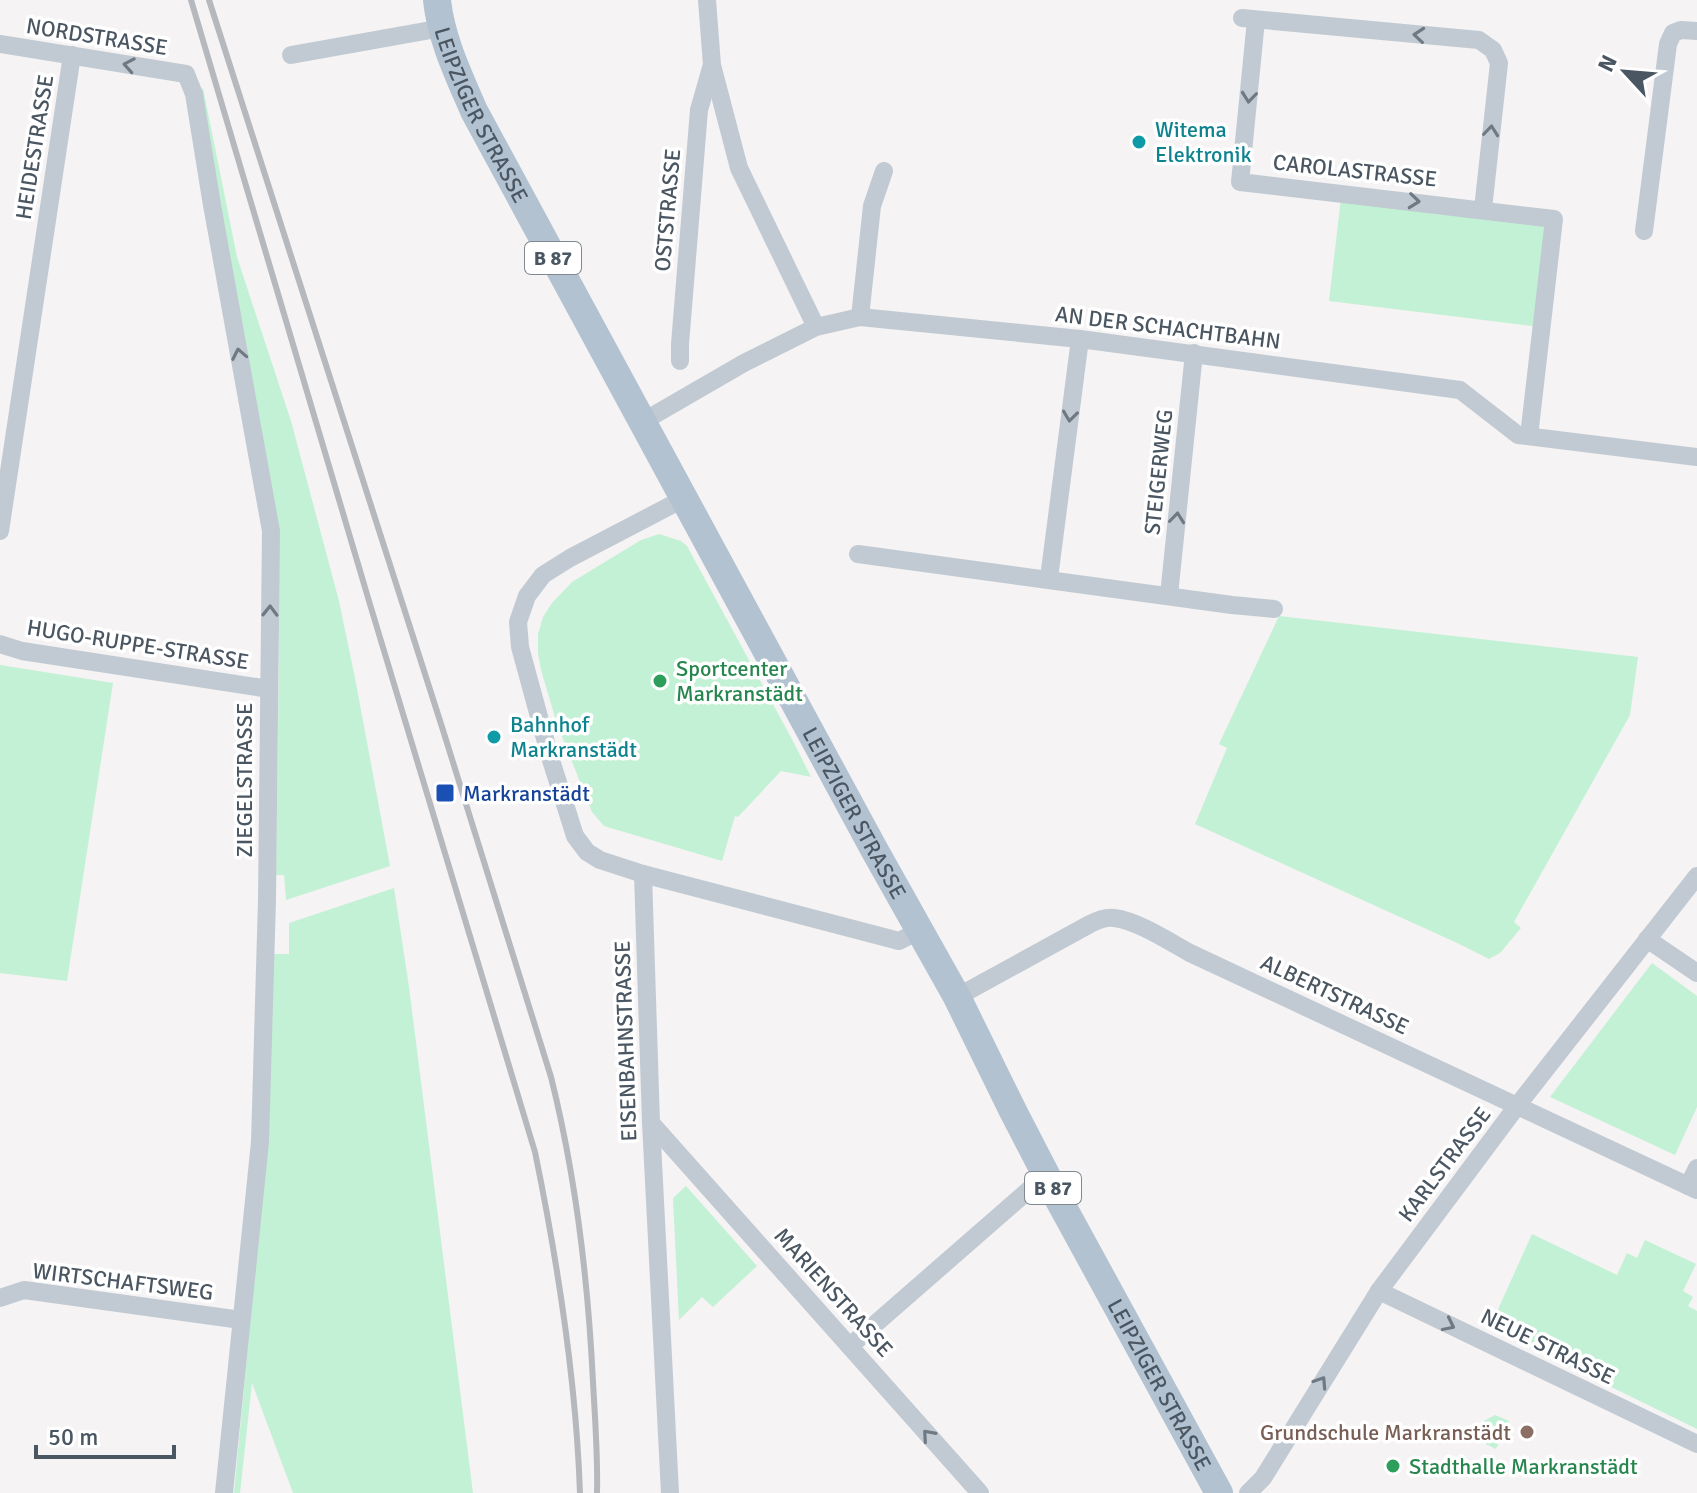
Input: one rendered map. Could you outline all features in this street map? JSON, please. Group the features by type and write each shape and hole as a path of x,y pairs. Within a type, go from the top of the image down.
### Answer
{"main road":[{"name":"LEIPZIGER STRASSE","path":"437,0 442,28 474,111 957,997 1047,1177 1219,1493"}],"street":[{"name":"OSTSTRASSE","path":"707,0 712,65 739,168 816,327"},
{"name":"CAROLASTRASSE","path":"1483,209 1499,63 1493,50 1479,40 1249,19 1240,182 1554,219 1529,436"},
{"path":"291,55 442,28"},
{"path":"1644,231 1668,44 1673,33 1697,31"},
{"name":"NORDSTRASSE","path":"0,44 186,74"},
{"name":"HEIDESTRASSE","path":"0,531 72,55"},
{"name":"OSTSTRASSE","path":"680,361 699,110 712,65"},
{"name":"ZIEGELSTRASSE","path":"186,74 194,94 271,531 267,899 260,1142 224,1493"},
{"path":"860,317 872,206 884,171"},
{"name":"AN DER SCHACHTBAHN","path":"642,422 744,363 816,327 860,317 1080,339 1460,390 1518,435 1697,457"},
{"path":"1049,578 1080,339"},
{"name":"STEIGERWEG","path":"1169,595 1194,353"},
{"path":"683,499 543,575 527,596 518,622 520,647 575,836 587,852 600,860 643,874 899,941 919,931"},
{"path":"858,554 1274,609"},
{"name":"HUGO-RUPPE-STRASSE","path":"0,644 22,651 269,689"},
{"name":"EISENBAHNSTRASSE","path":"643,874 651,1123 670,1493"},
{"name":"KARLSTRASSE","path":"1248,1493 1263,1478 1379,1291 1517,1106 1697,876"},
{"name":"ALBERTSTRASSE","path":"957,997 1090,924 1112,917 1129,922 1693,1188"},
{"path":"1647,939 1697,973"},
{"name":"MARIENSTRASSE","path":"651,1123 980,1493"},
{"path":"1693,1188 1697,1168"},
{"path":"850,1346 1047,1177"},
{"name":"WIRTSCHAFTSWEG","path":"0,1298 24,1290 241,1320"},
{"name":"NEUE STRASSE","path":"1379,1291 1697,1444"}],"green space":[{"path":"203,88 237,257 291,421 339,601 390,866 286,900 284,875 276,875 278,530 200,91"},
{"path":"1341,198 1546,226 1533,326 1329,301"},
{"path":"659,534 687,546 811,777 781,771 738,817 735,816 722,861 604,826 592,812 557,724 541,670 538,634 543,617 552,603 572,582 641,540"},
{"path":"1279,616 1638,657 1630,715 1514,922 1521,928 1500,953 1489,959 1195,824 1227,748 1219,744"},
{"path":"0,665 113,683 67,981 0,973"},
{"path":"394,888 473,1493 293,1493 252,1383 240,1493 234,1493 257,1251 272,954 289,954 289,923"},
{"path":"1652,963 1697,996 1697,1107 1675,1155 1550,1097"},
{"path":"686,1186 757,1266 713,1307 702,1297 679,1320 673,1198"},
{"path":"1532,1234 1617,1275 1627,1253 1637,1258 1645,1240 1696,1264 1683,1291 1693,1297 1688,1306 1697,1311 1697,1429 1511,1338 1517,1327 1495,1316"},
{"path":"1495,1415 1509,1421 1496,1449 1476,1439 1484,1421"}],"railway":[{"path":"191,0 535,1152 565,1321 575,1407 580,1493"},
{"path":"209,0 551,1077 574,1190 584,1267 591,1343 597,1493"}],"place":[{"name":"Witema Elektronik","path":"1139,142"},
{"name":"Sportcenter Markranstädt","path":"660,681"},
{"name":"Bahnhof Markranstädt","path":"494,737"},
{"name":"Markranstädt","path":"445,793"},
{"name":"Grundschule Markranstädt","path":"1527,1432"},
{"name":"Stadthalle Markranstädt","path":"1393,1466"}]}
